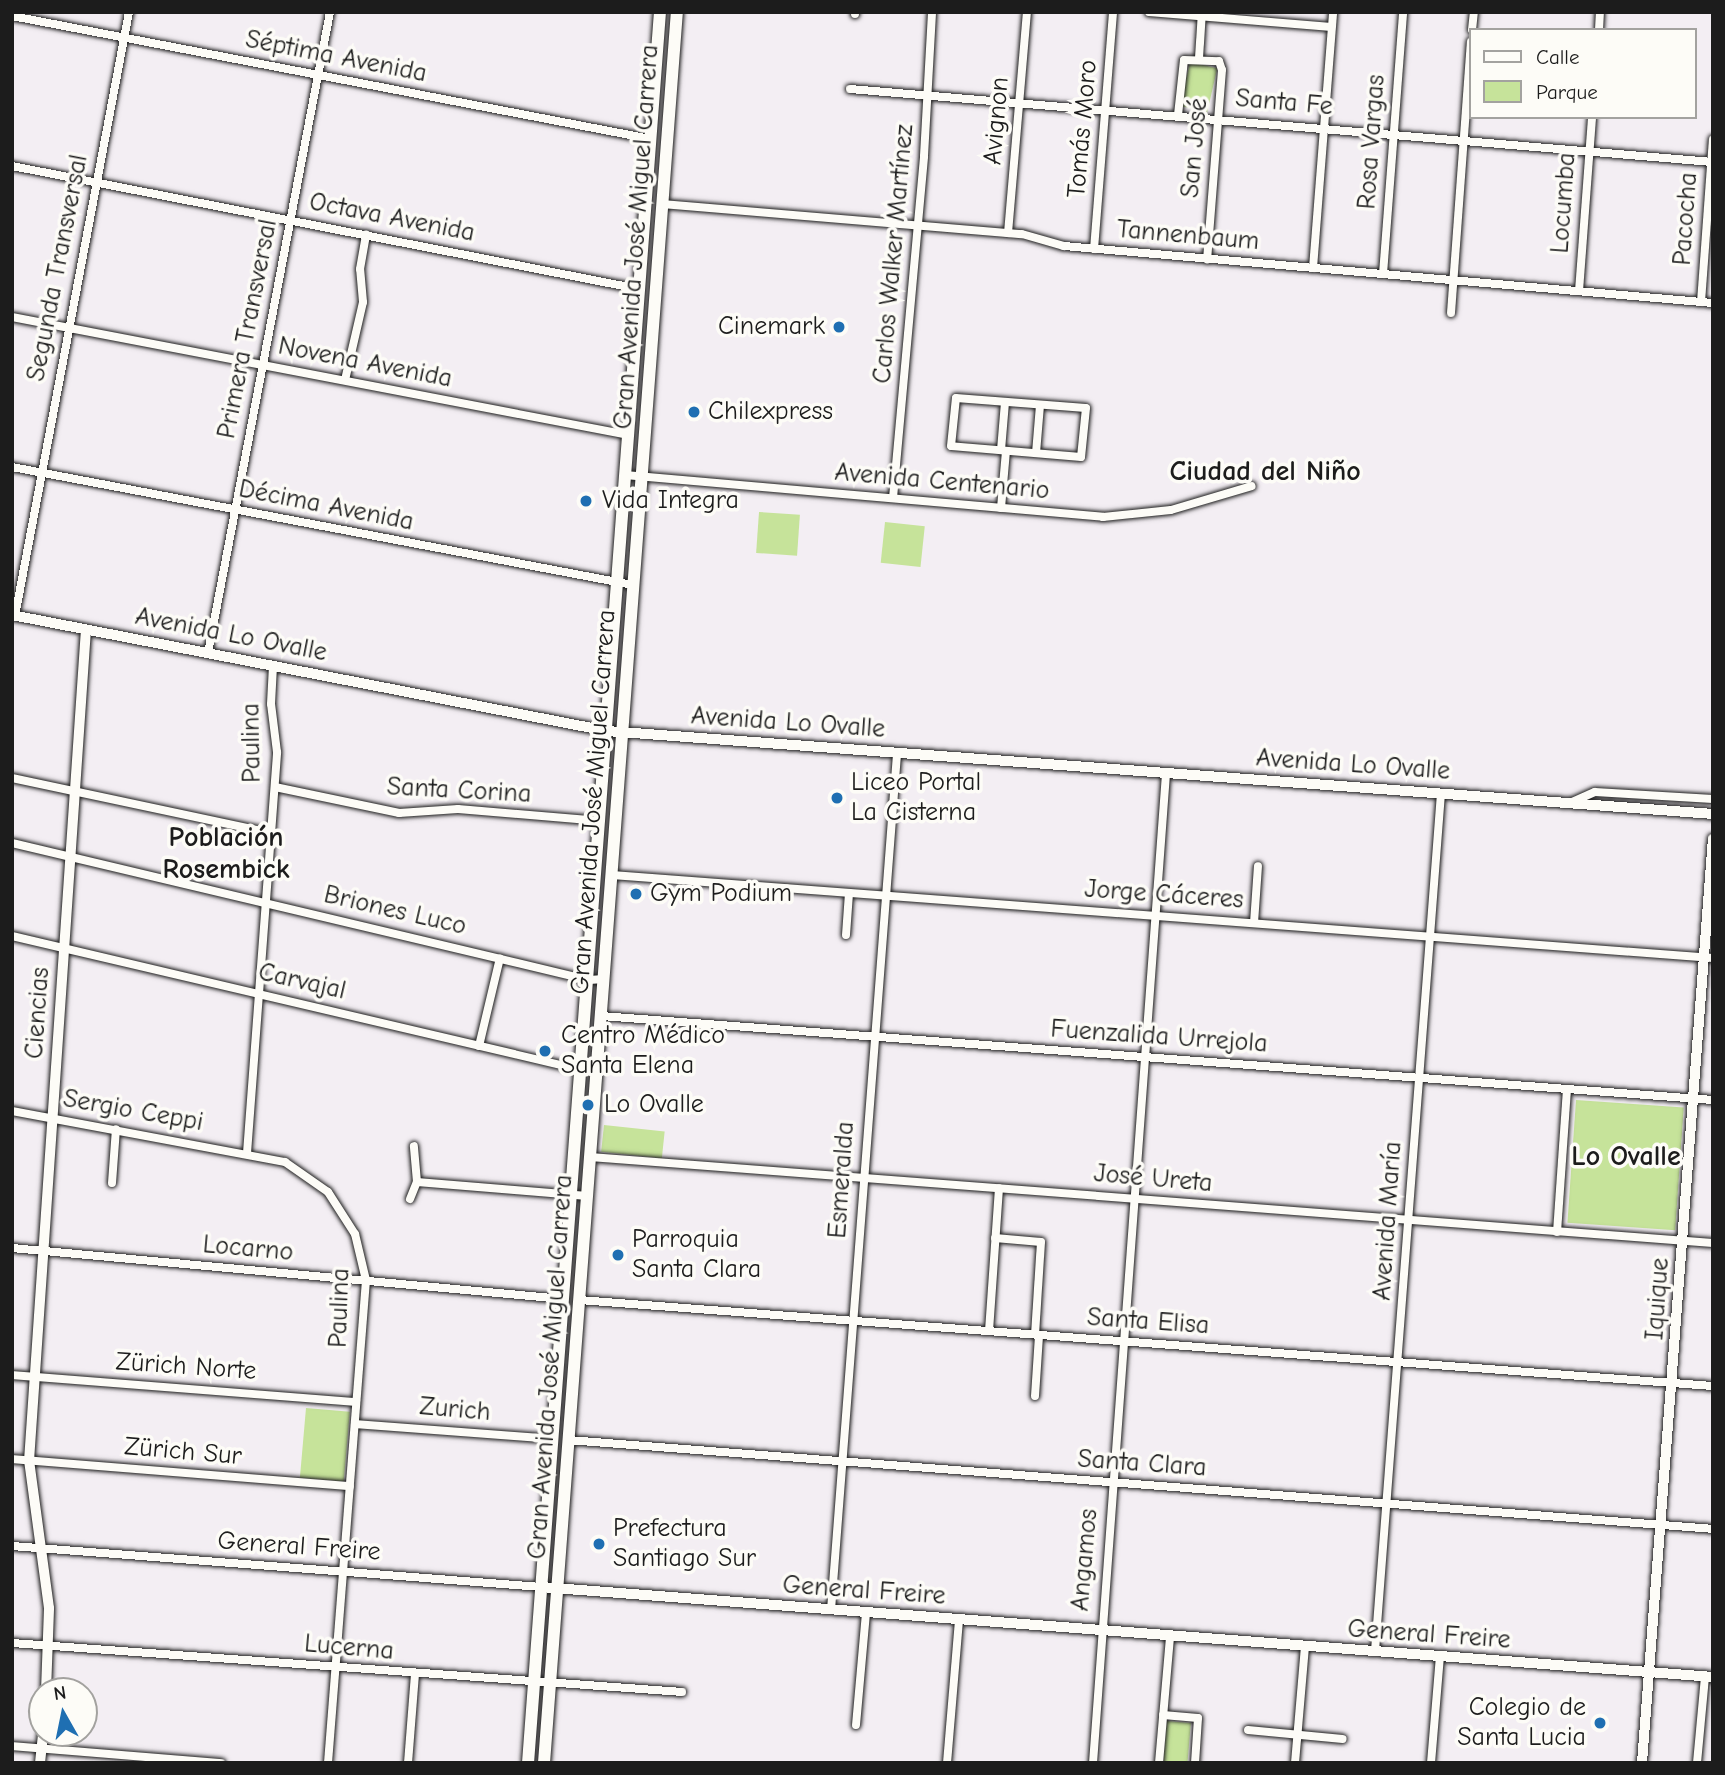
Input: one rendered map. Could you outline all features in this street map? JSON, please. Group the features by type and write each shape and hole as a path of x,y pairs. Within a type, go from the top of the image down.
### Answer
{"main road":[{"name":"Gran Avenida José Miguel Carrera","path":"528,1763 660,12"},
{"name":"Gran Avenida José Miguel Carrera","path":"544,1763 677,12"},
{"path":"651,139 666,154"},
{"name":"Avenida Lo Ovalle","path":"13,615 623,733 1713,814"},
{"path":"598,859 612,875"},
{"path":"563,1305 579,1300"}],"street":[{"name":"Segunda Transversal","path":"13,615 129,12"},
{"name":"Primera Transversal","path":"208,653 330,12"},
{"name":"Carlos Walker Martínez","path":"893,498 929,95 932,12"},
{"name":"Avignon","path":"1008,233 1027,12"},
{"name":"Tomás Moro","path":"1094,249 1113,12"},
{"path":"1149,12 1202,14 1332,27"},
{"path":"1312,268 1333,12"},
{"name":"Rosa Vargas","path":"1383,274 1403,12"},
{"path":"1199,58 1202,14"},
{"name":"Séptima Avenida","path":"12,16 651,139"},
{"path":"1451,313 1470,53"},
{"name":"San José","path":"1178,115 1183,62 1199,58 1217,60 1222,66 1207,259"},
{"name":"Santa Fe","path":"850,89 1106,108 1712,162"},
{"name":"Locumba","path":"1579,291 1592,119"},
{"name":"Pacocha","path":"1701,302 1713,139"},
{"name":"Octava Avenida","path":"12,166 639,289"},
{"name":"Tannenbaum","path":"662,204 1008,233 1094,249 1713,303"},
{"path":"345,380 363,302 360,269 366,235"},
{"name":"Novena Avenida","path":"12,317 628,435"},
{"path":"956,398 1040,405 1086,408 1082,457 951,446 956,398"},
{"path":"1000,508 1005,402"},
{"path":"1036,453 1040,405"},
{"name":"Décima Avenida","path":"12,467 633,585"},
{"name":"Avenida Centenario","path":"625,475 1129,517 1204,502 1252,486"},
{"name":"Ciencias","path":"47,1677 49,1646 41,1548 29,1461 86,629"},
{"name":"Paulina","path":"274,666 275,787 247,1153 294,1166 328,1192 358,1242 366,1280 328,1763"},
{"name":"Esmeralda","path":"831,1610 862,1178 897,754"},
{"name":"Angamos","path":"1093,1763 1166,774"},
{"path":"12,778 270,833"},
{"name":"Santa Corina","path":"275,787 399,813 458,809 600,821"},
{"name":"Avenida Lo Ovalle","path":"1570,803 1595,792 1713,800"},
{"name":"Avenida María","path":"1375,1651 1441,794"},
{"name":"Iquique","path":"1642,1763 1694,1099 1708,957 1713,839"},
{"name":"Briones Luco","path":"12,843 589,980 604,979"},
{"path":"1254,923 1258,866"},
{"name":"Jorge Cáceres","path":"612,875 1708,957"},
{"path":"846,935 849,893"},
{"name":"Carvajal","path":"12,936 582,1070"},
{"path":"479,1046 500,958"},
{"name":"Fuenzalida Urrejola","path":"601,1016 1713,1100"},
{"path":"1557,1232 1567,1089"},
{"name":"Sergio Ceppi","path":"12,1111 247,1153"},
{"path":"113,1183 116,1129"},
{"path":"410,1199 417,1182 414,1146"},
{"name":"José Ureta","path":"590,1157 1713,1243"},
{"path":"417,1182 587,1196"},
{"path":"989,1331 999,1188"},
{"path":"996,1238 1041,1242 1035,1396"},
{"name":"Locarno","path":"12,1248 366,1280 563,1305"},
{"name":"Santa Elisa","path":"579,1300 1713,1386"},
{"name":"Zürich Norte","path":"12,1375 356,1402"},
{"name":"Zurich","path":"355,1423 553,1439"},
{"name":"Santa Clara","path":"568,1440 1713,1529"},
{"name":"Zürich Sur","path":"12,1459 350,1486"},
{"name":"General Freire","path":"12,1546 1709,1677"},
{"path":"856,1725 866,1613"},
{"path":"947,1763 959,1619"},
{"path":"1159,1763 1170,1636"},
{"name":"Lucerna","path":"12,1643 534,1684 682,1692"},
{"path":"1295,1763 1305,1646"},
{"path":"1431,1763 1440,1656"},
{"path":"408,1763 415,1675"},
{"path":"1697,1763 1709,1677"},
{"path":"1163,1715 1198,1718 1195,1763"},
{"path":"1248,1730 1343,1739"},
{"path":"12,1746 221,1763"},
{"path":"40,1763 41,1749"}],"green space":[{"path":"1190,62 1217,68 1207,112 1180,106"},
{"path":"759,512 800,515 797,556 756,553"},
{"path":"885,522 925,526 920,567 881,563"},
{"path":"1576,1100 1684,1108 1675,1230 1567,1223"},
{"path":"604,1125 665,1131 662,1158 601,1152"},
{"path":"306,1408 350,1412 344,1482 300,1478"},
{"path":"1167,1721 1191,1723 1187,1763 1163,1763"}],"place":[{"name":"Cinemark","path":"839,327"},
{"name":"Chilexpress","path":"694,412"},
{"name":"Vida Integra","path":"586,501"},
{"name":"Liceo Portal La Cisterna","path":"837,798"},
{"name":"Gym Podium","path":"636,894"},
{"name":"Centro Médico Santa Elena","path":"545,1051"},
{"name":"Lo Ovalle","path":"588,1105"},
{"name":"Parroquia Santa Clara","path":"618,1255"},
{"name":"Prefectura Santiago Sur","path":"599,1544"},
{"name":"Colegio de Santa Lucia","path":"1600,1723"}],"district":[{"name":"Ciudad del Niño","path":"1265,471"},
{"name":"Población Rosembick","path":"226,853"},
{"name":"Lo Ovalle","path":"1626,1156"}]}
